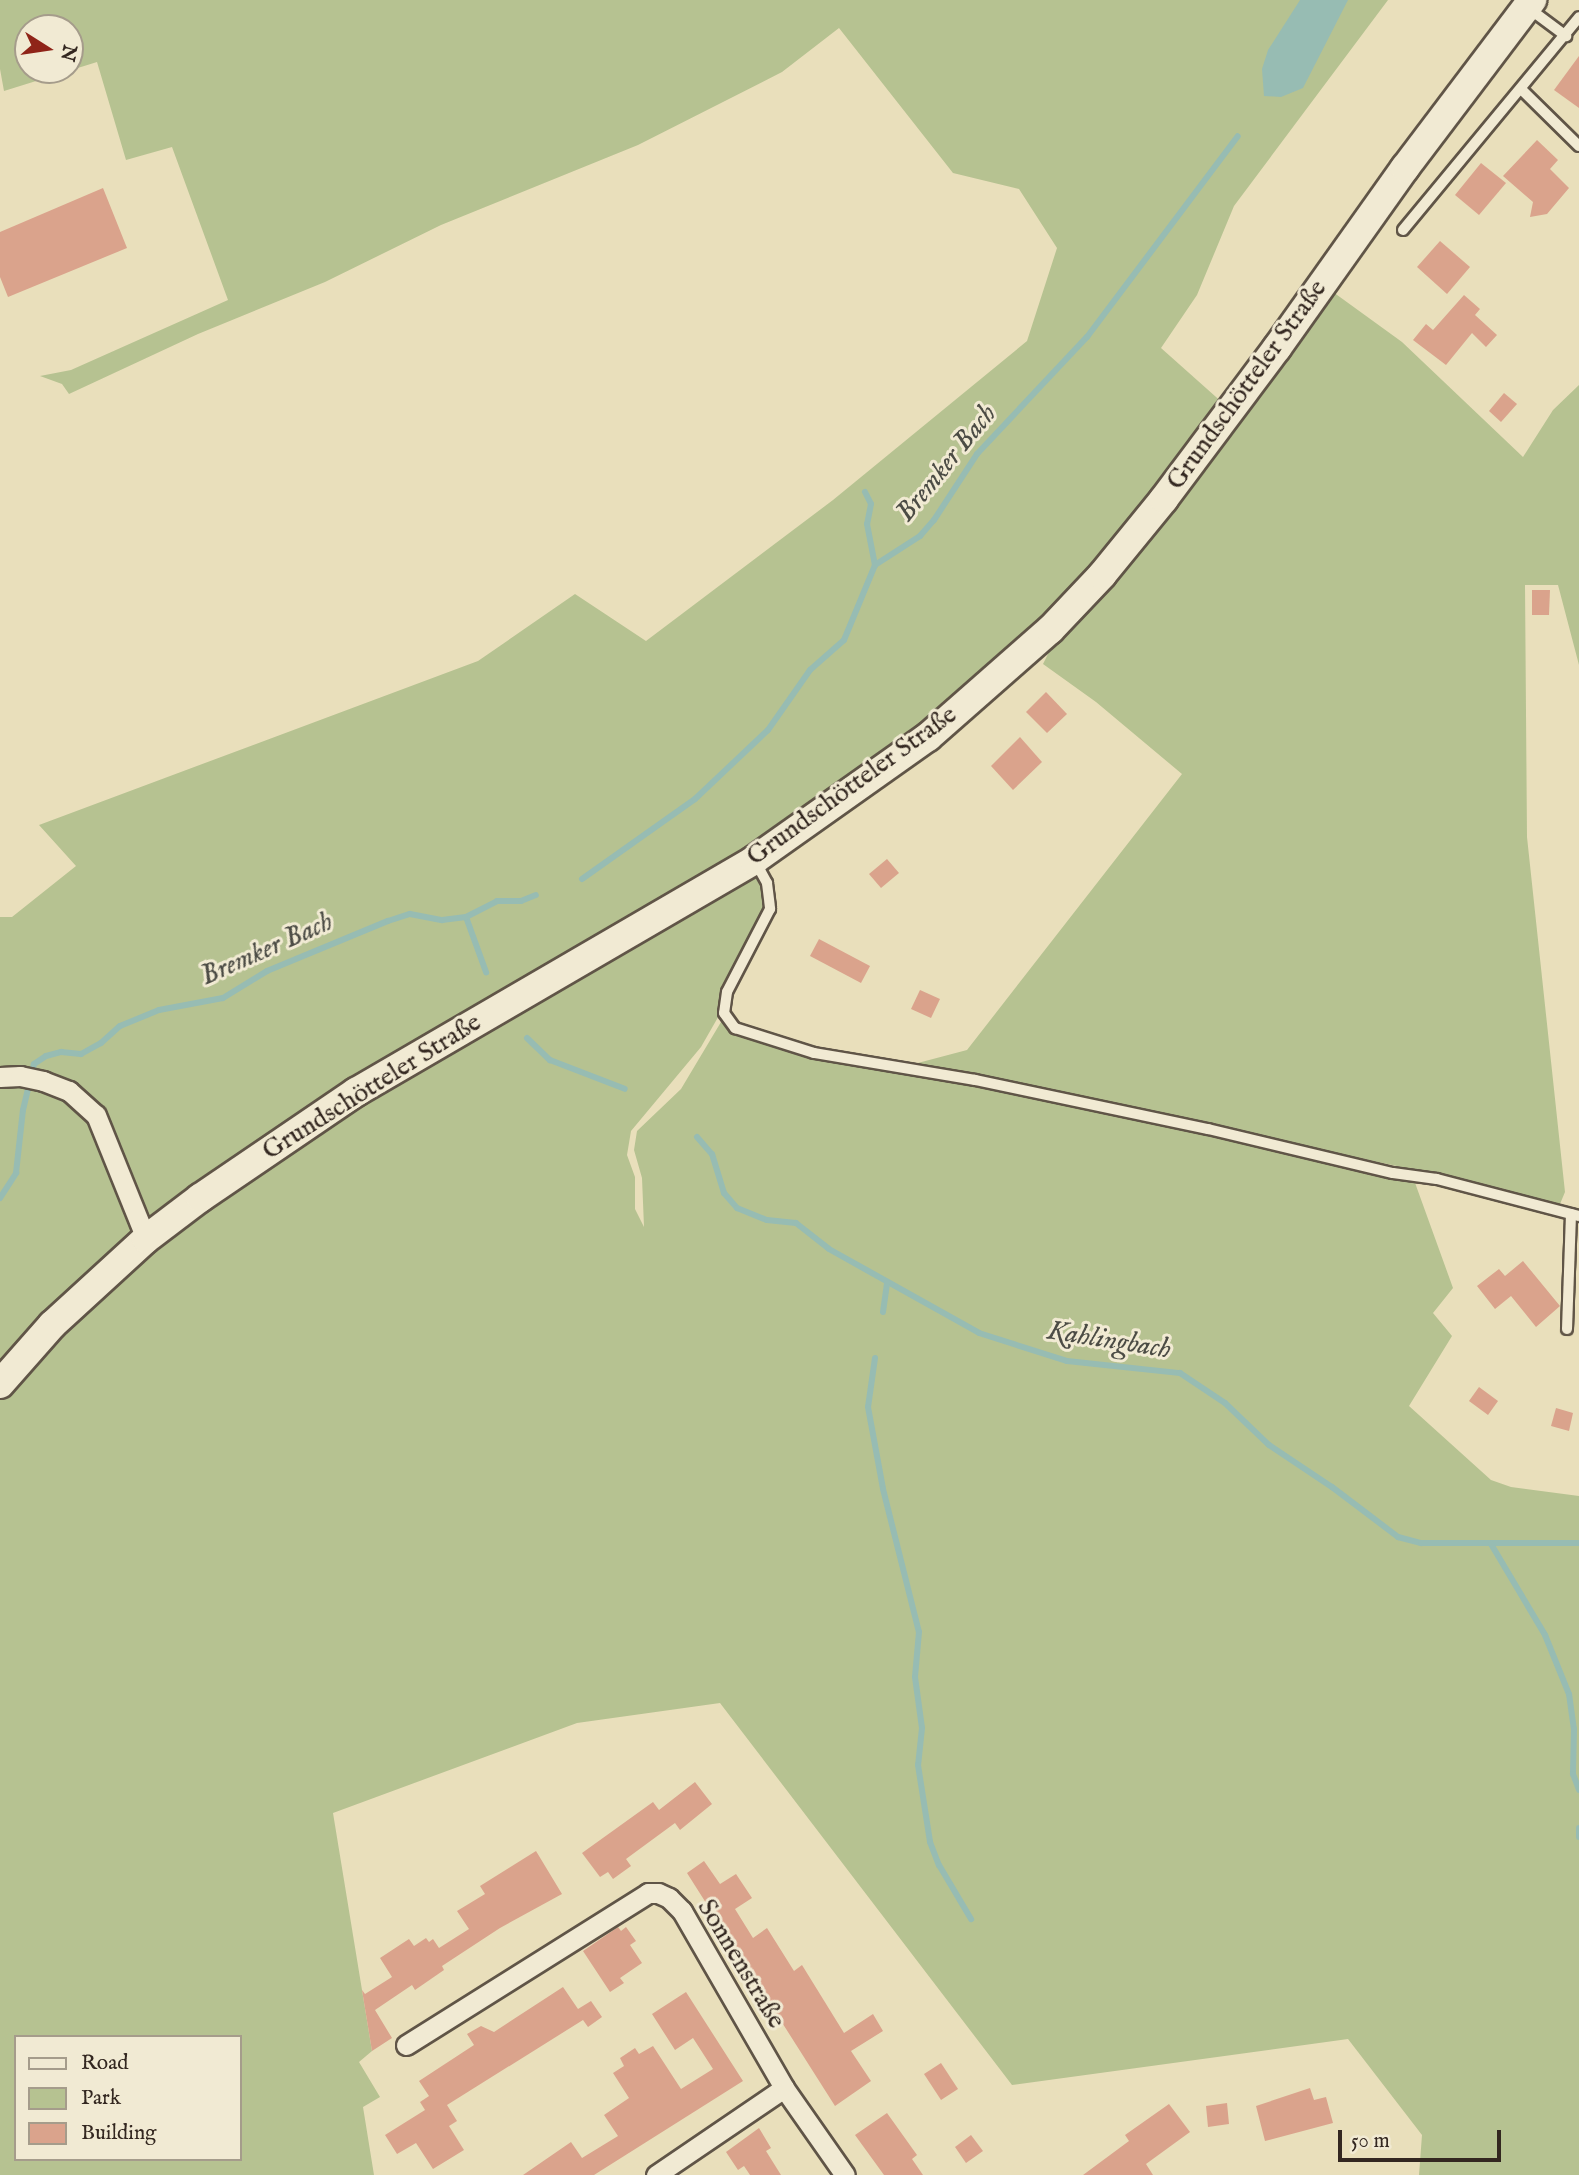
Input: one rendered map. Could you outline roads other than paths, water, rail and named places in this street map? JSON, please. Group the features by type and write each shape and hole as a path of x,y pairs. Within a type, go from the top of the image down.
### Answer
{"main road":[{"name":"Grundschötteler Straße","path":"0,1384 52,1325 146,1239 356,1092 754,860 928,737 1050,630 1102,575 1229,413 1405,168 1530,4"}],"street":[{"path":"0,1077 20,1076 69,1091 96,1115 146,1239"},
{"name":"Sonnenstraße","path":"406,2045 648,1893 658,1893 669,1898 682,1911 784,2088 845,2175"},
{"path":"656,2175 784,2088"}],"lane":[{"path":"1530,4 1566,36"},
{"path":"1403,230 1522,90 1579,17"},
{"path":"1522,90 1579,146"},
{"path":"754,860 767,883 771,909 727,992 724,1013 734,1028 814,1053 975,1080 1209,1129 1393,1173 1437,1179 1575,1215 1567,1329"}],"water":[{"path":"1300,0 1348,0 1303,88 1281,97 1264,96 1262,69 1268,50"}],"waterway":[{"name":"Bremker Bach","path":"582,879 695,799 768,730 810,670 844,640 875,565 920,536 934,520 977,454 1087,337 1238,136"},
{"path":"865,492 871,504 867,524 875,565"},
{"name":"Bremker Bach","path":"0,1198 16,1173 23,1110 34,1064 46,1056 61,1052 81,1054 101,1043 120,1026 159,1010 223,998 267,971 388,921 410,914 442,920 466,917 497,901 521,901 536,895"},
{"path":"466,917 486,972"},
{"path":"527,1038 550,1060 625,1089"},
{"name":"Kahlingbach","path":"697,1137 712,1154 724,1193 737,1208 767,1220 796,1223 829,1249 979,1333 1067,1361 1180,1373 1225,1403 1269,1445 1332,1487 1398,1537 1421,1543 1579,1543"},
{"path":"883,1312 887,1283"},
{"path":"875,1358 868,1407 883,1489 919,1632 915,1677 922,1728 918,1765 930,1842 939,1865 971,1919"},
{"path":"1491,1544 1545,1635 1569,1694 1574,1729 1573,1774 1579,1790"},
{"path":"1579,1828 1579,1837"}]}
